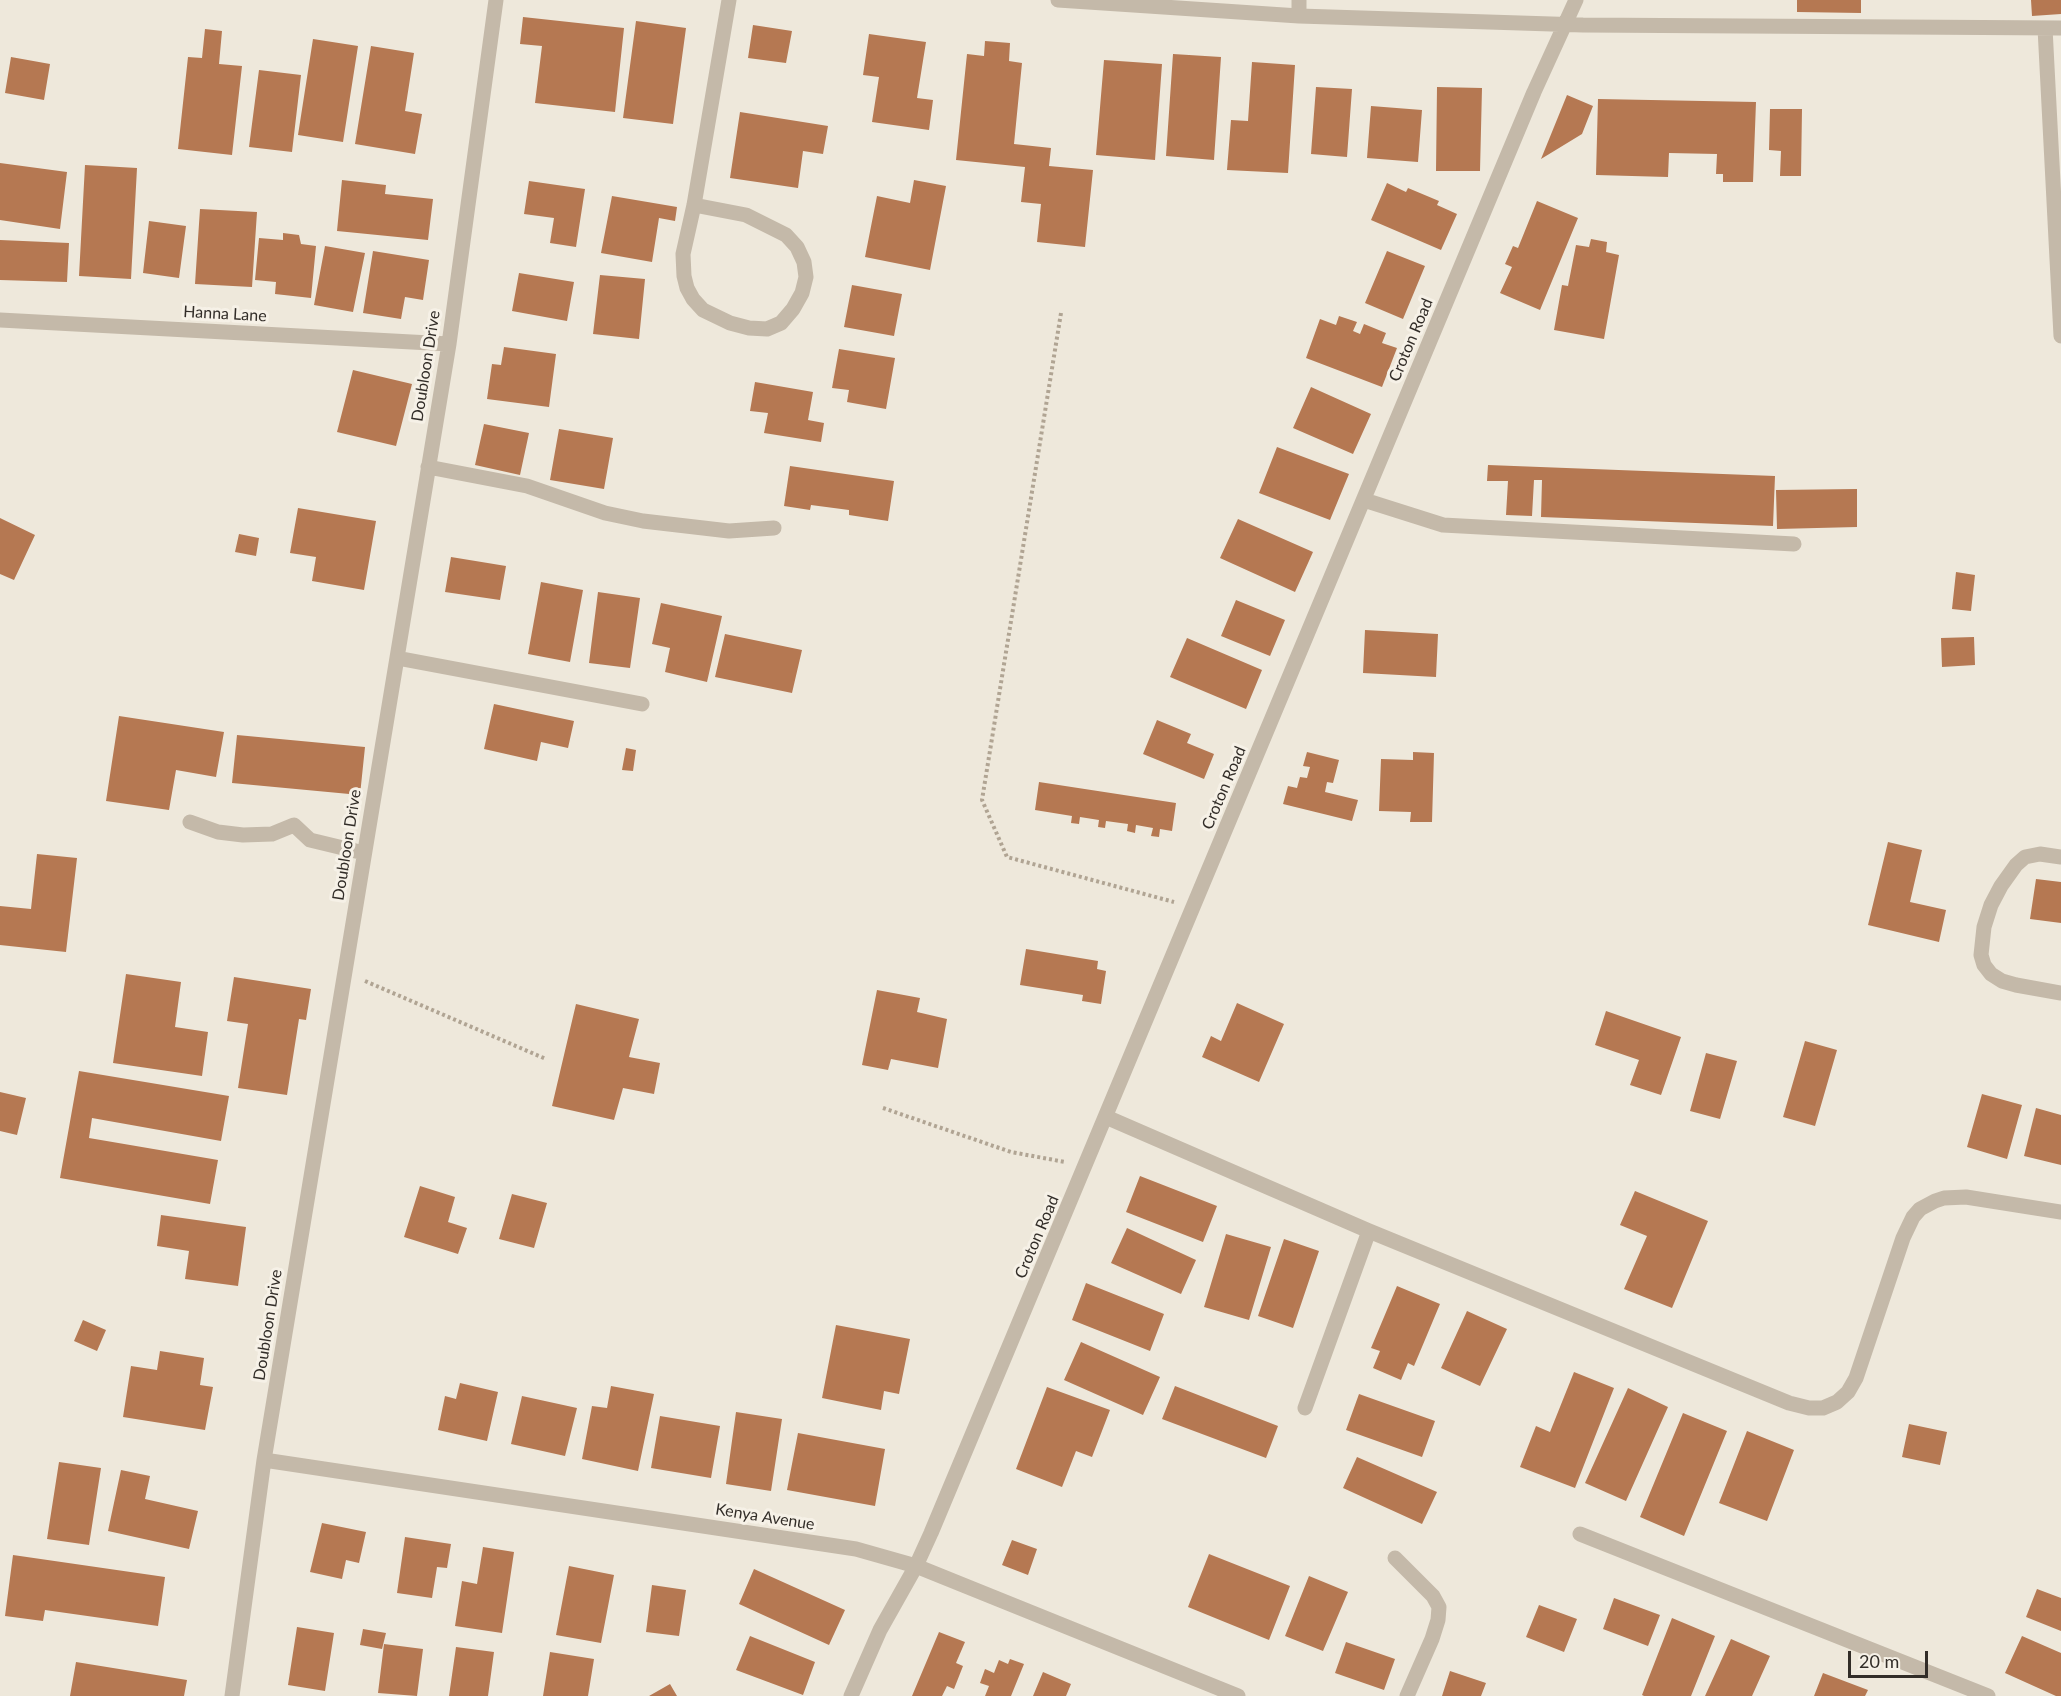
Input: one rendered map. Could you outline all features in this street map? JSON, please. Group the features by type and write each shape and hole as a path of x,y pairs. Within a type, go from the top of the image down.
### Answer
{"street":[{"name":"Doubloon Drive","path":"232,1696 264,1460 448,344 496,0"},
{"path":"694,205 746,215 786,235 797,247 804,262 806,277 802,293 793,309 781,323 767,329 749,328 730,323 703,310 687,288 682,264 729,0"},
{"path":"1058,0 1299,16 1565,25 2061,28"},
{"path":"1299,0 1299,16"},
{"name":"Croton Road","path":"851,1696 880,1630 916,1566 1086,1166 1530,103 1576,0"},
{"path":"2044,28 2061,336"},
{"name":"Hanna Lane","path":"0,320 448,344"},
{"path":"428,468 527,486 605,513 643,521 729,531 774,528"},
{"path":"1364,500 1443,525 1794,544"},
{"path":"397,658 642,704"},
{"path":"190,822 218,832 243,835 272,834 294,825 310,840 364,853"},
{"path":"2061,857 2040,854 2025,857 2016,865 1991,905 1984,927 1981,955 1984,966 2002,981 2061,993"},
{"path":"1106,1117 1369,1231 1790,1402 1815,1408 1830,1406 1843,1399 1856,1378 1903,1238 1913,1217 1920,1209 1944,1198 1966,1197 2061,1212"},
{"path":"1305,1408 1369,1231"},
{"name":"Kenya Avenue","path":"264,1460 856,1549 916,1566 1238,1696"},
{"path":"1580,1534 1988,1696"},
{"path":"1395,1558 1433,1596 1439,1607 1438,1620 1432,1639 1407,1696"}],"path":[{"path":"1061,313 982,800 1007,857 1194,907"},
{"path":"345,972 546,1059"},
{"path":"883,1108 1011,1152 1086,1166"}],"building":[{"path":"1797,0 1861,0 1861,13 1797,12"},
{"path":"2031,0 2061,0 2061,14 2032,16"},
{"path":"523,17 624,28 615,112 535,103 542,46 520,44"},
{"path":"636,21 686,28 673,124 623,118"},
{"path":"753,25 792,31 786,63 748,58"},
{"path":"205,29 222,31 219,64 242,66 232,155 178,149 188,57 202,58"},
{"path":"869,34 926,42 917,98 933,100 929,130 872,122 879,77 863,75"},
{"path":"313,39 358,46 343,142 298,135"},
{"path":"985,41 1010,43 1009,61 1022,63 1014,144 1051,148 1049,166 1093,170 1085,247 1037,242 1041,204 1021,202 1025,167 956,160 967,54 984,56"},
{"path":"371,46 414,53 405,111 422,114 415,154 355,144"},
{"path":"1173,54 1221,57 1214,160 1166,156"},
{"path":"11,57 50,64 44,100 5,93"},
{"path":"1104,60 1162,64 1155,160 1096,155"},
{"path":"1252,62 1295,65 1288,173 1227,170 1231,120 1248,121"},
{"path":"259,70 301,75 292,152 249,147"},
{"path":"1316,87 1352,89 1347,157 1311,154"},
{"path":"1437,87 1482,88 1480,171 1436,171"},
{"path":"1567,95 1593,106 1582,134 1541,159"},
{"path":"1598,99 1756,102 1753,182 1723,182 1723,174 1716,174 1717,154 1669,153 1668,177 1596,175"},
{"path":"1371,106 1422,110 1418,162 1367,158"},
{"path":"1770,109 1802,109 1801,176 1780,176 1781,151 1769,150"},
{"path":"740,112 828,126 823,154 803,151 798,188 730,178"},
{"path":"0,163 67,172 60,229 0,220"},
{"path":"85,165 137,168 131,279 79,276"},
{"path":"342,180 386,185 385,194 433,199 428,240 337,231"},
{"path":"914,180 946,186 930,270 865,257 877,196 910,203"},
{"path":"529,181 585,189 576,247 550,243 554,218 524,214"},
{"path":"1387,183 1406,192 1408,188 1439,201 1437,205 1457,214 1441,250 1371,220"},
{"path":"612,196 677,207 675,221 659,218 652,262 601,253"},
{"path":"1537,201 1578,218 1540,310 1500,293 1512,267 1505,264 1513,246 1518,248"},
{"path":"200,209 257,212 252,287 195,284"},
{"path":"149,221 186,226 179,278 143,273"},
{"path":"283,233 299,235 301,244 316,246 311,298 275,294 276,282 255,280 259,238 283,240"},
{"path":"1591,239 1607,242 1606,252 1619,255 1604,339 1554,330 1562,285 1568,286 1576,245 1589,247"},
{"path":"0,240 69,243 67,282 0,280"},
{"path":"325,246 365,253 353,312 314,305"},
{"path":"373,251 429,260 423,300 405,297 401,319 363,313"},
{"path":"1387,251 1425,266 1403,319 1365,303"},
{"path":"519,273 574,282 567,321 512,311"},
{"path":"600,275 645,279 639,339 593,334"},
{"path":"852,285 902,294 894,336 844,327"},
{"path":"1339,316 1357,322 1353,331 1360,334 1364,324 1386,333 1382,343 1397,348 1382,387 1306,358 1320,319 1336,325"},
{"path":"504,347 556,354 549,407 487,399 492,364 501,365"},
{"path":"839,349 895,358 886,409 847,402 849,390 832,388"},
{"path":"353,370 412,384 396,446 337,432"},
{"path":"755,382 813,392 808,420 824,423 821,442 764,433 768,413 750,411"},
{"path":"1311,387 1371,414 1353,454 1293,428"},
{"path":"484,424 529,433 520,475 475,465"},
{"path":"559,429 613,438 604,489 550,480"},
{"path":"1277,447 1349,474 1330,520 1259,493"},
{"path":"1488,465 1775,476 1773,526 1541,517 1542,480 1534,480 1532,516 1506,515 1508,481 1487,481"},
{"path":"790,466 894,481 888,521 849,515 849,510 811,505 810,510 784,506"},
{"path":"1857,489 1857,527 1777,529 1776,490"},
{"path":"298,508 376,521 364,590 312,581 316,557 290,553"},
{"path":"0,518 35,535 14,580 0,574"},
{"path":"1238,519 1313,552 1295,592 1220,558"},
{"path":"239,534 259,538 256,556 235,552"},
{"path":"451,557 506,566 500,600 445,592"},
{"path":"1956,572 1975,575 1971,611 1952,609"},
{"path":"541,582 583,590 570,662 528,654"},
{"path":"598,592 640,598 630,668 589,663"},
{"path":"1236,600 1285,620 1270,656 1221,636"},
{"path":"661,603 722,616 707,682 665,672 670,648 652,644"},
{"path":"1365,630 1438,634 1436,677 1363,673"},
{"path":"725,634 802,650 792,693 715,677"},
{"path":"1974,637 1975,665 1942,667 1941,638"},
{"path":"1187,638 1262,670 1246,709 1170,677"},
{"path":"494,704 574,721 568,748 541,742 537,761 484,749"},
{"path":"119,716 224,732 216,777 176,770 169,810 106,801"},
{"path":"1157,720 1191,734 1187,743 1214,754 1204,779 1143,754"},
{"path":"237,735 365,747 360,795 232,783"},
{"path":"626,748 636,750 633,771 622,770"},
{"path":"1307,752 1339,760 1333,783 1327,782 1325,792 1358,800 1352,821 1283,804 1288,786 1297,788 1300,777 1307,778 1310,767 1303,766"},
{"path":"1413,752 1434,753 1432,822 1410,822 1411,812 1379,811 1381,759 1413,760"},
{"path":"1039,782 1176,803 1172,831 1160,829 1159,837 1151,836 1153,828 1136,825 1135,833 1127,831 1128,824 1106,821 1105,828 1098,827 1099,820 1080,817 1079,824 1071,823 1072,816 1035,810"},
{"path":"1888,842 1922,850 1910,902 1946,910 1939,942 1868,925"},
{"path":"37,854 77,858 66,952 0,945 0,906 31,909"},
{"path":"2036,879 2061,882 2061,923 2030,919"},
{"path":"1026,949 1098,961 1097,969 1106,971 1101,1004 1082,1001 1083,995 1020,985"},
{"path":"126,974 181,982 175,1027 208,1032 202,1076 113,1063"},
{"path":"234,977 311,989 306,1020 299,1019 287,1095 238,1088 248,1024 227,1021"},
{"path":"877,990 920,998 917,1012 947,1019 938,1068 891,1059 888,1070 862,1065"},
{"path":"1237,1003 1284,1024 1259,1082 1202,1057 1211,1036 1221,1041"},
{"path":"576,1004 639,1019 629,1057 660,1063 654,1094 623,1088 614,1120 552,1106"},
{"path":"1606,1011 1681,1037 1661,1095 1630,1085 1639,1060 1595,1045"},
{"path":"1805,1041 1837,1050 1815,1126 1783,1117"},
{"path":"1706,1053 1737,1061 1720,1119 1690,1111"},
{"path":"79,1071 229,1096 221,1141 92,1118 89,1138 218,1160 210,1204 60,1178"},
{"path":"0,1092 26,1098 17,1135 0,1131"},
{"path":"1982,1094 2022,1105 2007,1159 1967,1147"},
{"path":"2036,1108 2061,1115 2061,1165 2024,1156"},
{"path":"1140,1176 1217,1206 1203,1242 1126,1212"},
{"path":"420,1186 455,1197 448,1222 467,1228 458,1254 404,1237"},
{"path":"1635,1191 1708,1221 1672,1308 1624,1289 1647,1236 1620,1225"},
{"path":"512,1194 547,1203 534,1248 499,1239"},
{"path":"161,1215 246,1227 238,1286 185,1279 189,1251 157,1246"},
{"path":"1127,1228 1196,1260 1181,1294 1111,1263"},
{"path":"1226,1234 1271,1247 1249,1320 1204,1307"},
{"path":"1284,1239 1319,1251 1293,1328 1258,1316"},
{"path":"1086,1283 1164,1314 1150,1351 1072,1320"},
{"path":"1397,1286 1440,1304 1414,1366 1408,1363 1401,1380 1373,1368 1380,1351 1371,1348"},
{"path":"1467,1311 1507,1329 1480,1386 1441,1368"},
{"path":"83,1320 106,1330 97,1351 74,1341"},
{"path":"836,1325 910,1339 899,1394 884,1391 881,1410 822,1398"},
{"path":"1081,1342 1160,1377 1143,1415 1064,1380"},
{"path":"160,1351 204,1358 200,1385 213,1387 205,1430 123,1417 131,1366 157,1370"},
{"path":"1574,1372 1614,1388 1575,1488 1520,1467 1536,1426 1550,1432"},
{"path":"460,1383 498,1392 487,1441 438,1430 445,1396 456,1399"},
{"path":"611,1386 654,1394 638,1471 582,1459 592,1406 607,1408"},
{"path":"1175,1386 1278,1426 1266,1458 1162,1419"},
{"path":"1047,1387 1110,1410 1092,1457 1076,1451 1062,1487 1016,1469"},
{"path":"1628,1388 1668,1407 1626,1501 1585,1483"},
{"path":"1359,1394 1435,1421 1422,1457 1346,1430"},
{"path":"522,1396 577,1408 565,1456 511,1444"},
{"path":"736,1412 782,1419 771,1491 726,1484"},
{"path":"1683,1413 1727,1431 1684,1536 1640,1517"},
{"path":"660,1416 720,1426 711,1478 651,1468"},
{"path":"1909,1424 1947,1432 1940,1465 1902,1457"},
{"path":"1747,1431 1794,1450 1767,1521 1719,1503"},
{"path":"798,1433 885,1449 875,1506 787,1490"},
{"path":"1357,1457 1437,1492 1422,1524 1343,1488"},
{"path":"59,1462 101,1468 89,1545 47,1539"},
{"path":"121,1470 150,1476 145,1499 198,1511 189,1549 108,1531"},
{"path":"322,1523 366,1532 359,1563 346,1560 342,1579 310,1572"},
{"path":"405,1537 451,1544 447,1568 437,1567 432,1598 397,1593"},
{"path":"1012,1540 1037,1549 1028,1575 1002,1565"},
{"path":"483,1547 514,1552 502,1633 455,1626 462,1581 477,1584"},
{"path":"1209,1554 1290,1586 1269,1640 1188,1607"},
{"path":"13,1555 165,1577 158,1626 45,1610 43,1621 5,1616"},
{"path":"569,1566 614,1575 601,1643 556,1635"},
{"path":"754,1569 845,1610 829,1645 739,1604"},
{"path":"1309,1576 1348,1592 1323,1651 1285,1636"},
{"path":"652,1585 686,1590 679,1636 646,1632"},
{"path":"2037,1589 2061,1598 2061,1631 2026,1617"},
{"path":"1614,1598 1660,1615 1648,1646 1603,1629"},
{"path":"1539,1605 1577,1619 1564,1652 1526,1637"},
{"path":"1672,1618 1715,1636 1691,1696 1644,1696 1642,1695"},
{"path":"297,1627 334,1633 325,1691 288,1685"},
{"path":"363,1629 386,1633 382,1649 360,1645"},
{"path":"939,1632 965,1642 956,1663 963,1666 954,1689 947,1686 942,1696 912,1696"},
{"path":"750,1636 815,1662 803,1695 736,1670"},
{"path":"2022,1636 2061,1653 2061,1696 2056,1696 2005,1673"},
{"path":"1731,1639 1770,1656 1752,1696 1705,1696"},
{"path":"1346,1642 1395,1659 1384,1690 1335,1673"},
{"path":"384,1644 423,1649 417,1696 378,1693"},
{"path":"456,1647 494,1652 488,1696 449,1696"},
{"path":"550,1652 594,1659 588,1696 543,1696"},
{"path":"1010,1659 1024,1664 1011,1696 985,1696 989,1686 980,1683 985,1669 994,1673 999,1660 1008,1664"},
{"path":"76,1662 187,1680 184,1696 70,1696"},
{"path":"1450,1671 1486,1683 1481,1696 1442,1696"},
{"path":"1043,1672 1071,1684 1066,1696 1033,1696"},
{"path":"1823,1673 1868,1690 1865,1696 1814,1696"},
{"path":"670,1684 677,1696 649,1696"}]}
